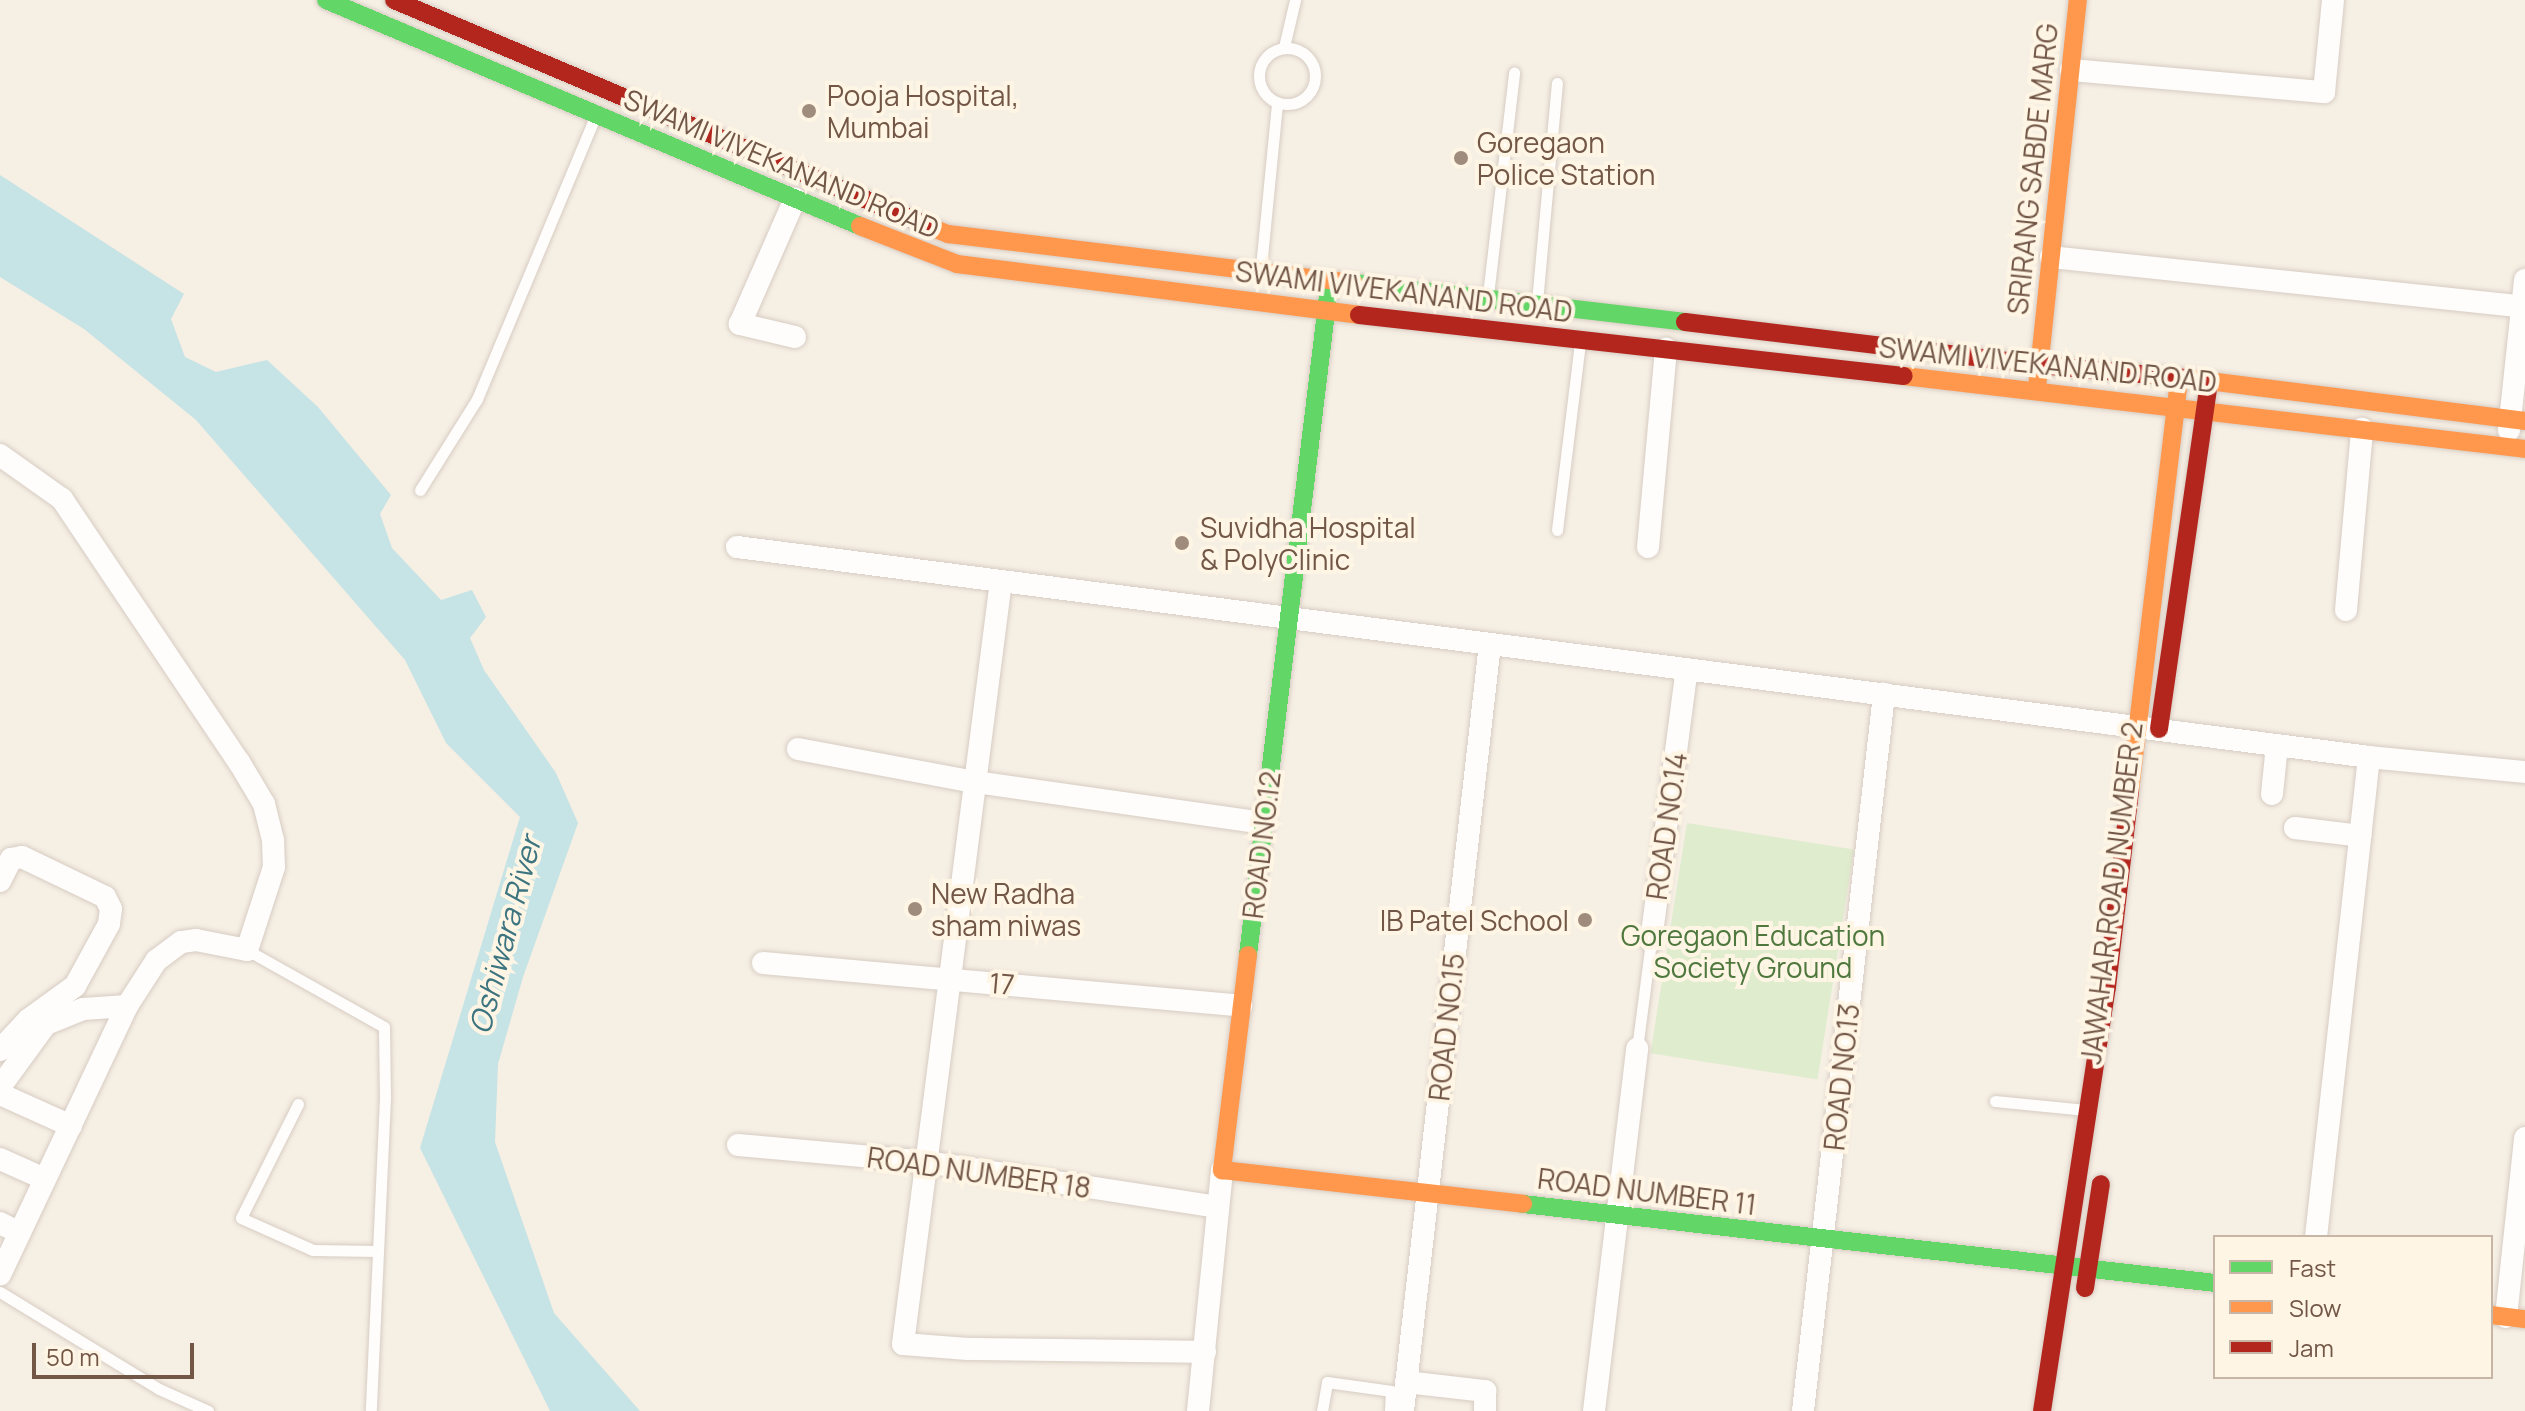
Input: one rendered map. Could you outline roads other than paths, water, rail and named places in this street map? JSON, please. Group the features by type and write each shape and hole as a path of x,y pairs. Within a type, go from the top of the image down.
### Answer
{"main road":[{"name":"SWAMI VIVEKANAND ROAD","path":"326,0 927,255 957,264 1326,311 2205,409 2516,448"},
{"name":"SRIRANG SABDE MARG","path":"2030,363 2051,257 2078,0"},
{"name":"SWAMI VIVEKANAND ROAD","path":"406,3 948,234 2030,363 2209,380 2518,420"},
{"path":"844,220 855,195"},
{"name":"SRIRANG SABDE MARG","path":"2028,390 2030,268"},
{"name":"ROAD NO.12","path":"1222,1170 1330,280"},
{"name":"JAWAHAR ROAD NUMBER 2","path":"2152,734 2180,379"},
{"name":"JAWAHAR ROAD NUMBER 2","path":"2090,1111 2113,938 2152,734 2209,380"},
{"path":"2113,938 2134,940"},
{"path":"2107,987 2128,988"},
{"path":"2042,1411 2090,1111"},
{"path":"2081,1312 2104,1160"},
{"name":"ROAD NUMBER 11","path":"1222,1170 2213,1283"}],"street":[{"path":"2071,70 2324,92 2333,0"},
{"path":"402,34 406,3"},
{"path":"795,199 740,324 795,337"},
{"path":"2051,257 2524,307"},
{"path":"2516,448 2525,280"},
{"path":"1648,547 1666,349"},
{"path":"2346,610 2362,429"},
{"path":"0,455 62,499 264,804 273,840 274,867 247,950 196,940 181,942 156,961 127,1006 45,1179 10,1228 0,1275"},
{"path":"737,547 1884,694 2152,734 2525,772"},
{"path":"1001,581 903,1344 968,1349 1205,1352"},
{"name":"ROAD NO.15","path":"1403,1411 1412,1383 1428,1194 1490,644"},
{"name":"ROAD NO.14","path":"1651,941 1687,669"},
{"name":"ROAD NO.13","path":"1803,1411 1884,694"},
{"path":"2272,794 2277,745"},
{"path":"798,749 975,782 1264,823"},
{"path":"2316,1235 2369,757"},
{"path":"2295,828 2361,836"},
{"path":"0,881 11,859 22,857 105,897 111,909 109,924 75,986 28,1020 1,1047"},
{"name":"17","path":"763,963 1241,1006"},
{"path":"0,1087 46,1024 83,1009 127,1006"},
{"name":"ROAD NO.14","path":"1594,1411 1637,1049"},
{"path":"0,1094 71,1126"},
{"path":"2507,1317 2525,1138"},
{"name":"ROAD NUMBER 18","path":"738,1145 927,1162 1218,1207"},
{"path":"0,1159 45,1179"},
{"name":"ROAD NO.12","path":"1198,1411 1222,1170"},
{"path":"1414,1411 1412,1383 1485,1391 1485,1411"}],"lane":[{"path":"1284,47 1295,0"},
{"path":"1284,47 1303,51 1314,66 1316,75 1310,93 1295,103 1277,103 1263,90 1259,72 1267,55 1284,47"},
{"path":"1487,299 1514,73"},
{"path":"1537,305 1557,83"},
{"path":"1260,272 1277,103"},
{"path":"420,490 477,399 595,115"},
{"path":"1557,530 1580,340"},
{"name":"ROAD NO.14","path":"1637,1049 1651,941"},
{"path":"247,950 384,1027 385,1098 371,1411"},
{"path":"1995,1101 2090,1111"},
{"path":"298,1104 241,1218 313,1250 378,1251"},
{"path":"0,1292 159,1389 208,1411"},
{"path":"1322,1411 1327,1382 1391,1391 1390,1411"}],"water":[{"name":"Oshiwara River","path":"0,175 184,294 171,319 185,357 216,372 267,360 318,407 391,495 380,514 392,548 441,600 472,590 486,617 470,638 484,670 556,773 578,823 523,977 498,1064 495,1142 554,1313 640,1411 550,1411 420,1148 520,817 446,743 405,660 196,420 84,329 0,277"}],"place":[{"name":"Pooja Hospital, Mumbai","path":"809,111"},
{"name":"Goregaon Police Station","path":"1461,158"},
{"name":"Suvidha Hospital & PolyClinic","path":"1182,543"},
{"name":"New Radha sham niwas","path":"915,909"},
{"name":"IB Patel School","path":"1585,920"}],"park label":[{"name":"Goregaon Education Society Ground","path":"1753,951"}]}
